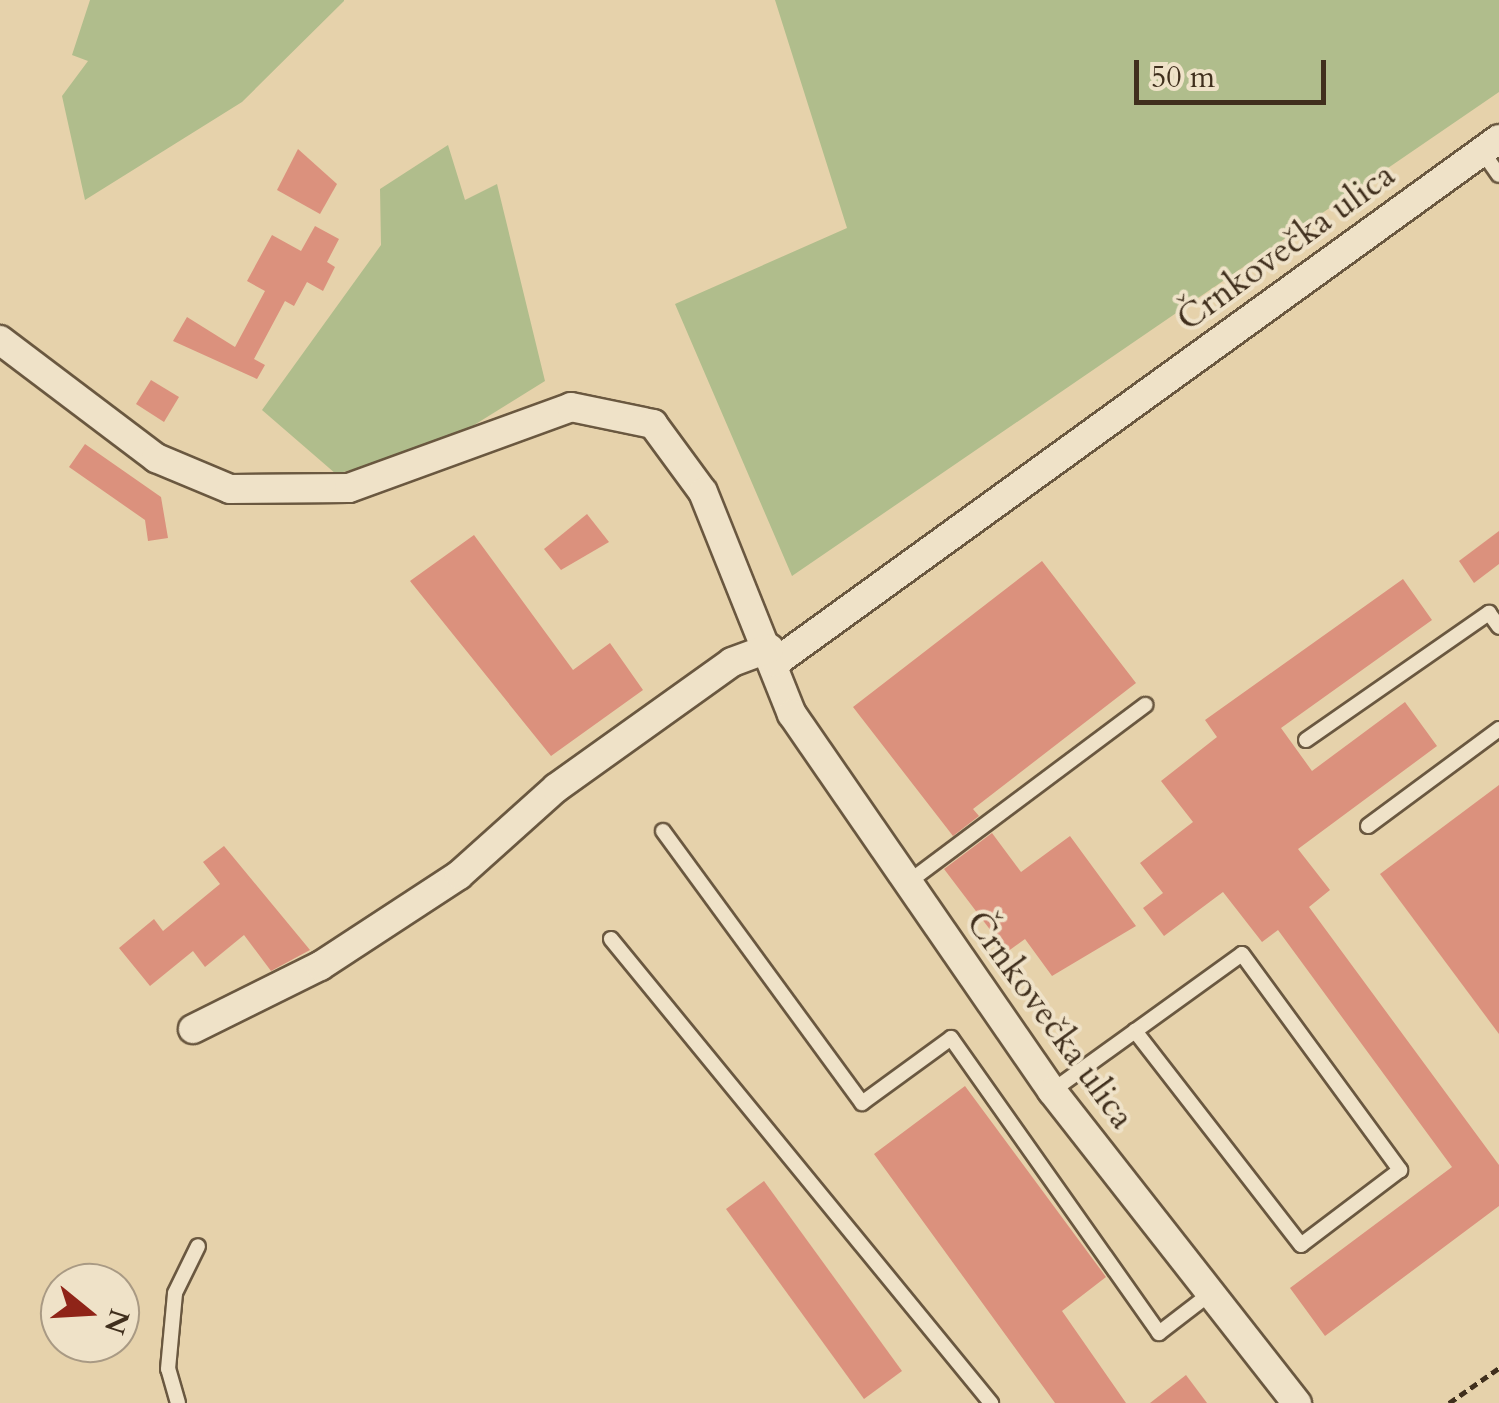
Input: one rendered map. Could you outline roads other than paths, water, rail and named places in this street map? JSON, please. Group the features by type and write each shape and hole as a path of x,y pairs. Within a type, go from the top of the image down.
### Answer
{"street":[{"name":"Črnkovečka ulica","path":"773,655 1490,145"},
{"name":"Črnkovečka ulica","path":"0,340 156,458 230,490 349,488 407,474 524,420 570,406 620,410 653,424 682,455 773,655 792,714 905,885 1052,1091 1297,1403"},
{"path":"193,1029 320,966 459,875 572,777 732,662 773,655"}],"lane":[{"path":"1490,145 1499,175"},
{"path":"1306,740 1489,613 1499,627"},
{"path":"905,885 1145,705"},
{"path":"1368,826 1499,729"},
{"path":"664,831 862,1103 951,1038 1159,1332 1211,1293"},
{"path":"611,939 991,1403"},
{"path":"1052,1091 1135,1031 1242,954 1400,1170 1301,1245 1135,1031"},
{"path":"178,1403 168,1370 175,1293 198,1246"}]}
